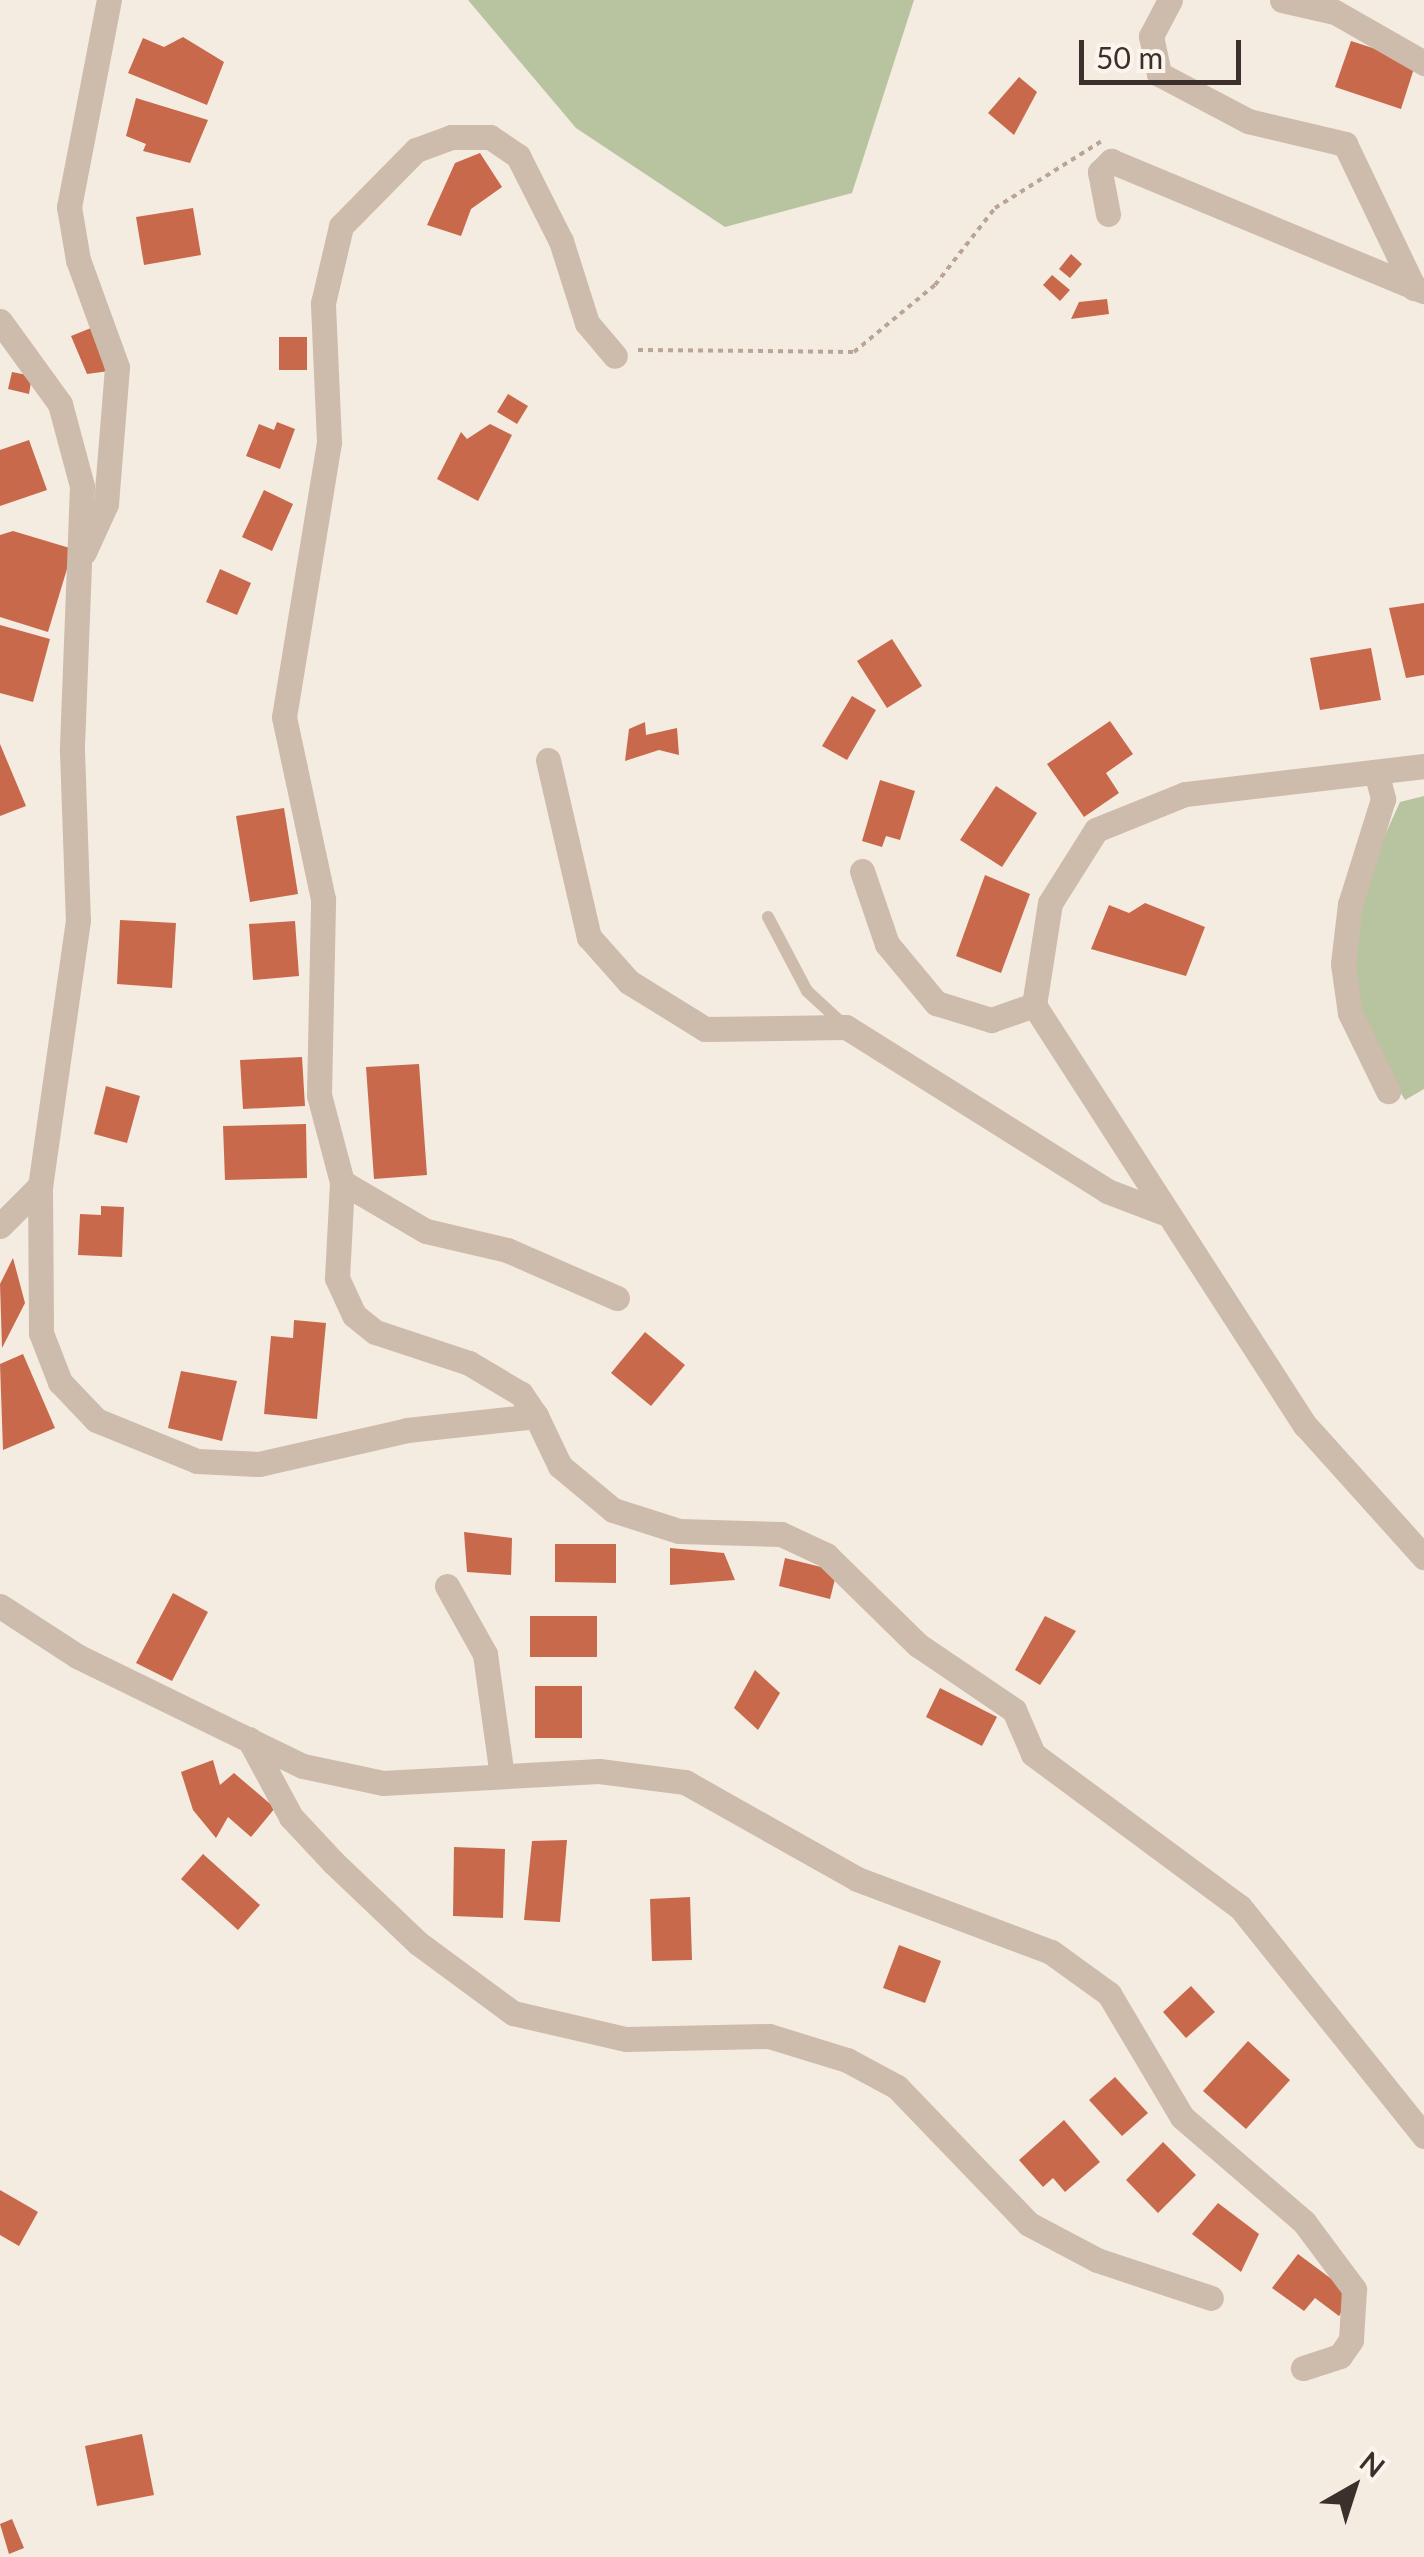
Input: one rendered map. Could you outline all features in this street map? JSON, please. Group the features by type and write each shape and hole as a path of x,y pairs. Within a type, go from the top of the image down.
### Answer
{"street":[{"path":"84,552 106,504 117,366 78,260 68,207 109,0"},
{"path":"1170,0 1151,36 1159,74 1248,121 1345,144 1419,289"},
{"path":"1282,0 1335,12 1424,62"},
{"path":"611,353 587,323 562,241 518,156 490,137 451,137 416,150 341,226 323,304 329,442 284,717 323,898 318,1095 342,1182 337,1278 354,1315 498,1378 536,1416 560,1466 613,1510 679,1531 781,1534 826,1555 918,1645 1014,1710 1033,1754 1240,1907 1424,2136"},
{"path":"1108,214 1103,164 1419,289"},
{"path":"0,321 69,425 84,552 72,751 78,920 40,1186 46,1358 96,1420 143,1445 198,1461 259,1464 407,1430 536,1416"},
{"path":"548,760 577,904 614,970 705,1029 846,1026 1107,1191 1162,1212"},
{"path":"1424,766 1185,794 1096,830 1050,903 1034,1005 1162,1212 1304,1425 1424,1558"},
{"path":"1376,772 1383,799 1350,904 1343,964 1350,1014 1388,1090"},
{"path":"862,872 887,944 936,1002 991,1020 1034,1005"},
{"path":"342,1182 426,1231 507,1250 617,1298"},
{"path":"0,1226 40,1186"},
{"path":"447,1586 485,1654 502,1776"},
{"path":"0,1606 77,1656 250,1739 342,1778 599,1772 685,1782 857,1879 1079,1970 1109,1994 1182,2118 1304,2222 1354,2288 1351,2340 1340,2356 1303,2368"},
{"path":"250,1739 291,1817 333,1862 468,1985 513,2012 626,2039 769,2036 848,2060 897,2087 1029,2224 1097,2260 1211,2298"}],"lane":[{"path":"768,917 807,992 846,1026"}],"path":[{"path":"611,353 854,352 936,285 995,208 1102,134 1103,164"}],"green space":[{"path":"468,0 914,0 852,193 725,227 576,128"},
{"path":"1424,796 1424,1089 1405,1100 1359,1022 1349,978 1361,888 1400,802"}],"building":[{"path":"183,37 224,62 207,105 128,73 143,38 164,47"},
{"path":"1351,41 1416,62 1401,109 1335,87"},
{"path":"1019,77 1037,92 1014,135 988,113"},
{"path":"136,98 208,120 190,163 143,151 146,144 126,136"},
{"path":"480,153 502,187 471,209 461,236 427,225 455,163"},
{"path":"193,208 201,255 144,265 136,217"},
{"path":"1071,254 1082,264 1070,278 1059,269"},
{"path":"1052,275 1070,290 1060,301 1043,285"},
{"path":"1107,299 1109,314 1071,319 1079,302"},
{"path":"91,328 109,371 87,374 71,336"},
{"path":"279,337 307,337 307,370 279,370"},
{"path":"12,372 32,376 29,394 8,389"},
{"path":"508,394 528,406 517,424 497,412"},
{"path":"277,422 295,429 280,469 246,456 259,424 274,430"},
{"path":"490,424 512,435 478,501 437,479 461,432 467,439"},
{"path":"29,440 47,490 0,506 0,450"},
{"path":"264,490 293,504 272,551 242,537"},
{"path":"13,531 73,549 48,632 0,617 0,535"},
{"path":"220,569 251,583 237,615 206,602"},
{"path":"1424,603 1424,675 1406,678 1389,608"},
{"path":"0,625 50,639 33,702 0,693"},
{"path":"892,639 922,686 887,708 857,661"},
{"path":"1371,648 1381,700 1320,710 1310,658"},
{"path":"852,696 876,710 847,760 822,746"},
{"path":"1110,721 1133,754 1106,773 1119,793 1084,817 1047,764"},
{"path":"645,722 646,735 677,728 679,755 659,750 625,761 629,729"},
{"path":"0,744 26,806 0,816"},
{"path":"880,780 915,791 900,840 886,836 882,847 862,841"},
{"path":"996,786 1037,813 1002,867 960,840"},
{"path":"284,808 298,894 250,902 236,816"},
{"path":"985,875 1030,894 1001,973 956,956"},
{"path":"1145,903 1205,927 1186,976 1091,949 1109,905 1129,913"},
{"path":"120,920 176,923 172,988 117,984"},
{"path":"295,921 299,976 253,980 249,924"},
{"path":"302,1057 305,1106 243,1109 240,1060"},
{"path":"419,1064 427,1175 374,1179 366,1067"},
{"path":"106,1086 140,1096 127,1143 94,1134"},
{"path":"306,1124 307,1178 225,1180 223,1126"},
{"path":"101,1206 124,1207 122,1257 78,1255 80,1214 101,1215"},
{"path":"13,1258 25,1303 2,1348 0,1284"},
{"path":"294,1320 326,1323 317,1419 264,1414 271,1336 293,1338"},
{"path":"645,1332 685,1365 651,1406 611,1373"},
{"path":"23,1354 55,1428 3,1450 0,1364"},
{"path":"181,1371 237,1381 222,1441 168,1428"},
{"path":"464,1532 512,1538 511,1575 467,1572"},
{"path":"555,1544 616,1544 616,1583 555,1582"},
{"path":"670,1548 724,1553 735,1580 670,1585"},
{"path":"785,1558 837,1571 830,1599 779,1586"},
{"path":"173,1593 208,1612 172,1681 136,1663"},
{"path":"530,1616 597,1616 597,1657 530,1657"},
{"path":"1045,1616 1076,1631 1040,1685 1015,1670"},
{"path":"755,1670 780,1693 758,1730 734,1708"},
{"path":"535,1686 582,1686 582,1738 535,1738"},
{"path":"940,1688 997,1717 982,1746 926,1717"},
{"path":"213,1760 220,1785 234,1773 275,1808 251,1837 228,1817 216,1838 193,1810 181,1772"},
{"path":"567,1840 560,1922 524,1920 532,1841"},
{"path":"454,1847 505,1849 503,1918 453,1916"},
{"path":"203,1854 260,1905 238,1930 181,1879"},
{"path":"690,1897 692,1960 652,1961 650,1899"},
{"path":"899,1945 941,1961 925,2003 883,1988"},
{"path":"1191,1986 1215,2012 1186,2038 1163,2012"},
{"path":"1248,2041 1290,2080 1246,2129 1203,2091"},
{"path":"1115,2077 1148,2113 1122,2136 1089,2100"},
{"path":"1064,2120 1100,2162 1065,2192 1053,2178 1043,2187 1019,2160"},
{"path":"1163,2142 1196,2175 1158,2213 1126,2180"},
{"path":"0,2190 38,2212 19,2246 0,2235"},
{"path":"1218,2203 1259,2234 1241,2272 1192,2234"},
{"path":"1298,2254 1353,2295 1339,2316 1315,2298 1304,2311 1272,2288"},
{"path":"142,2434 154,2495 97,2506 85,2446"},
{"path":"12,2519 24,2548 9,2554 0,2524"}]}
